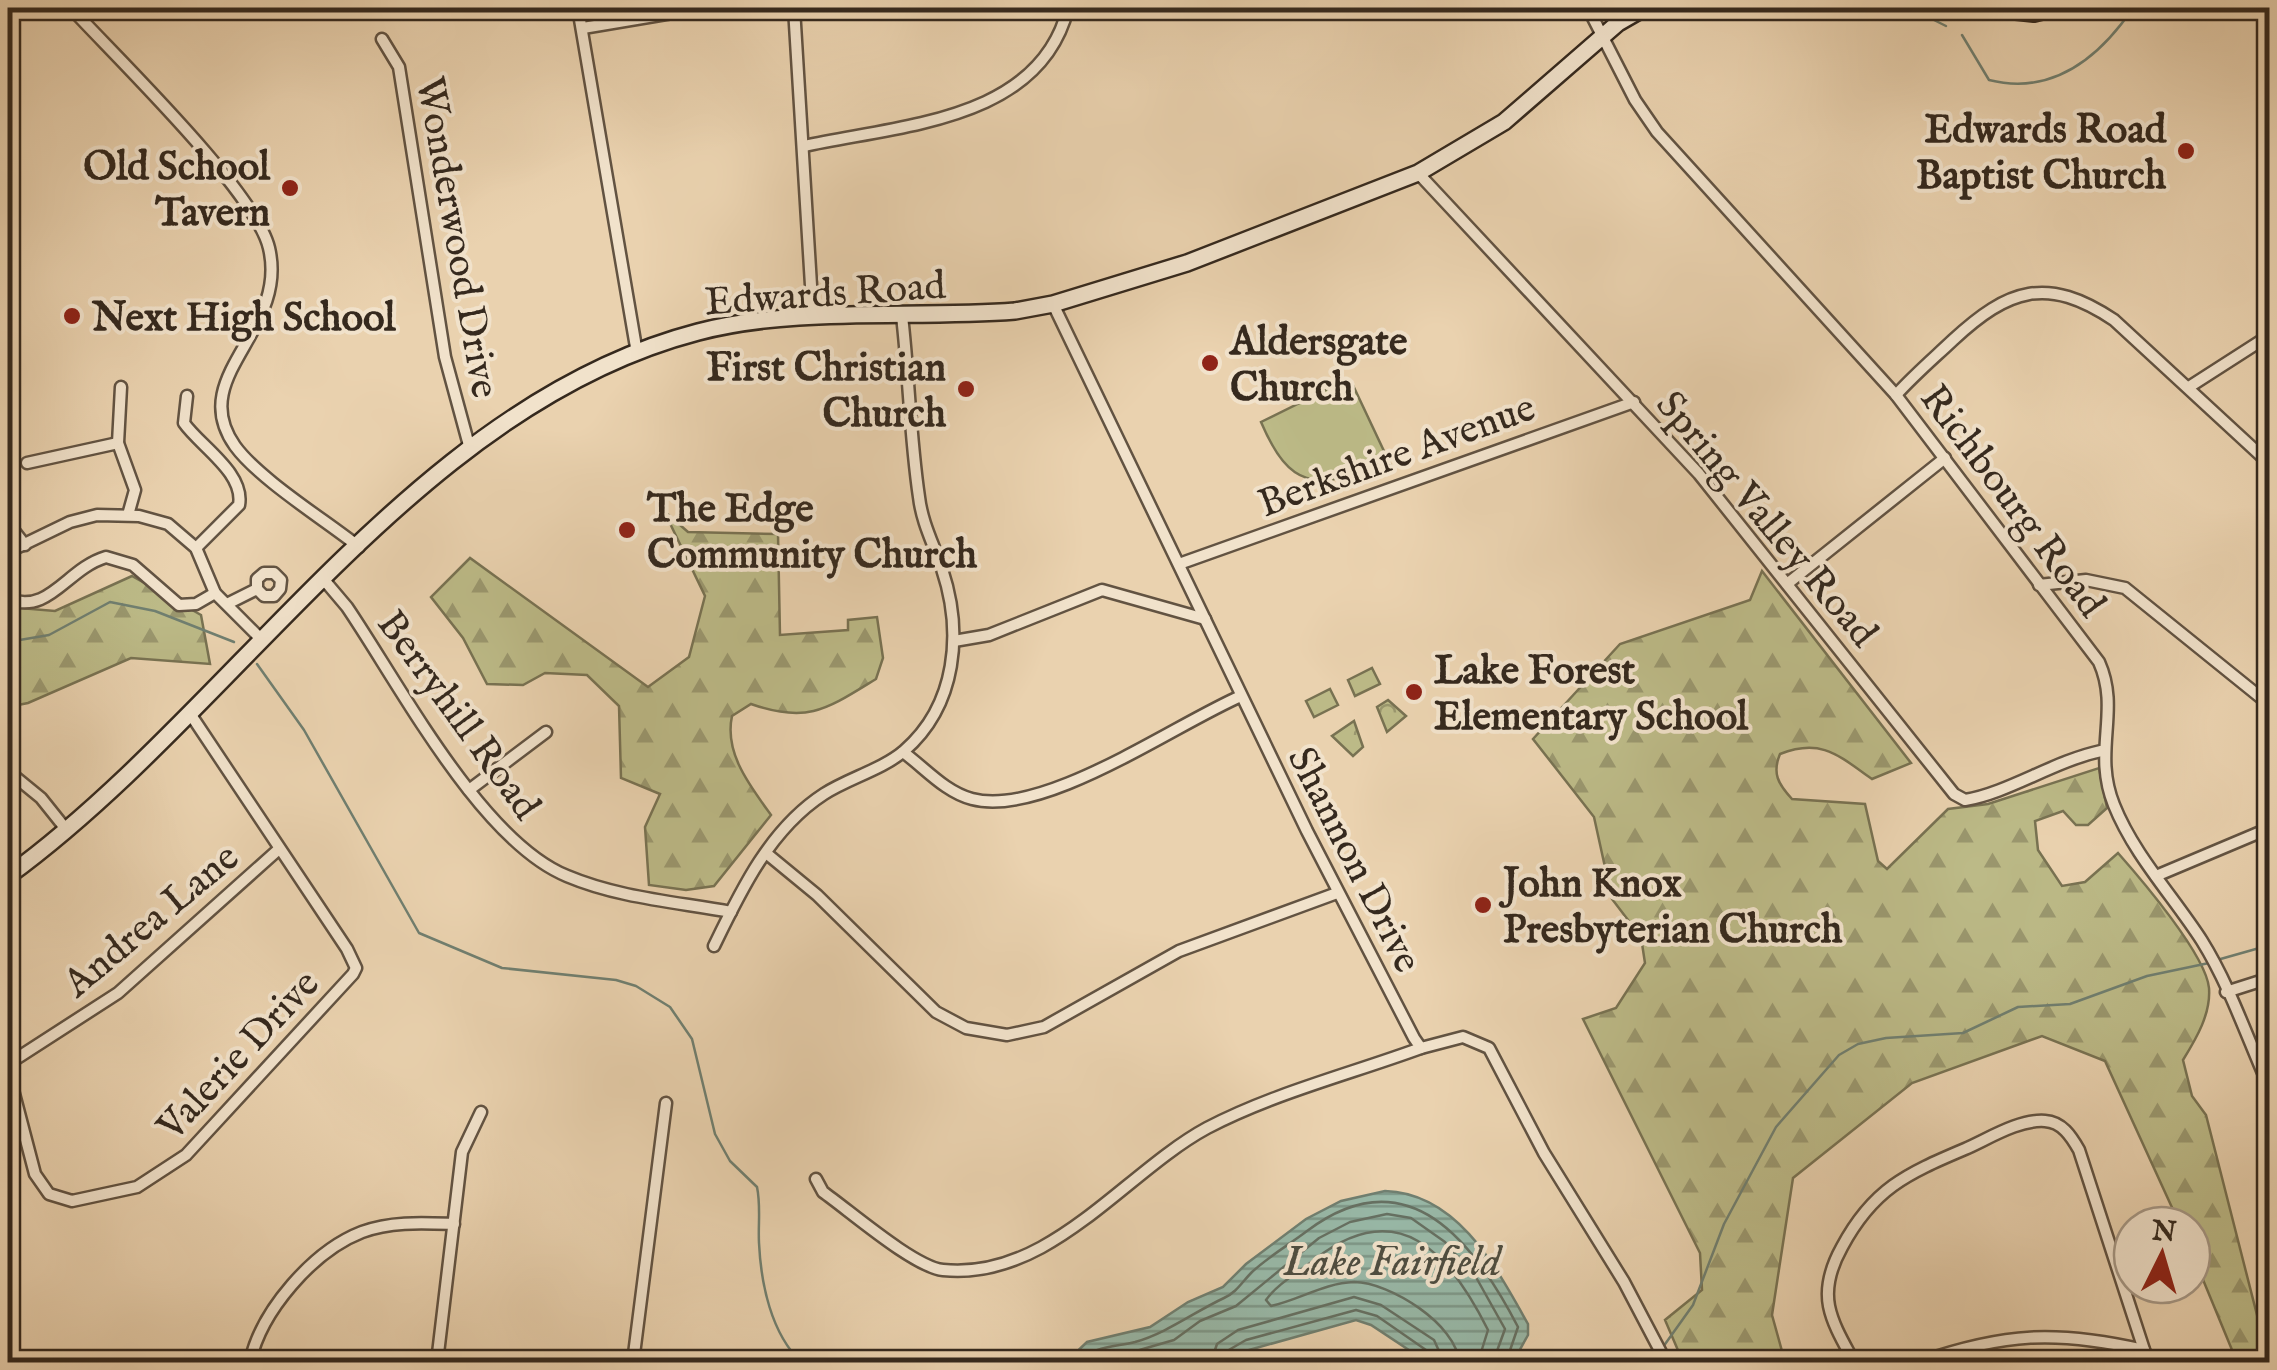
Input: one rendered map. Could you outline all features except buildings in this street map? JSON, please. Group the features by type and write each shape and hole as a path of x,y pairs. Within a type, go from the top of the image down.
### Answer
{"street":[{"path":"70,8 214,165 262,228 272,262 269,300 225,381 220,400 223,420 230,439 248,460 360,547"},
{"path":"578,8 638,353"},
{"path":"583,28 702,8"},
{"path":"794,8 813,319"},
{"path":"804,146 970,109 1005,94 1042,63 1068,8"},
{"name":"Richbourg Road","path":"1588,8 1658,132 1896,395 2091,650 2104,674 2109,705 2102,751 2116,810 2211,959 2270,1089"},
{"name":"Edwards Road","path":"8,876 65,828 360,547 470,450 537,404 638,353 721,326 989,313 1053,304 1187,263 1418,173 1504,122 1602,36 1644,8"},
{"path":"1988,8 2034,13 2054,8"},
{"name":"Wonderwood Drive","path":"382,39 399,67 446,357 470,450"},
{"name":"Spring Valley Road","path":"1418,173 1634,402 1788,584 1960,799 1979,797 2057,763 2102,751"},
{"path":"1896,395 1990,307 2026,292 2072,300 2104,314 2270,464"},
{"name":"Shannon Drive","path":"1053,304 1338,893 1421,1048"},
{"path":"714,946 766,852 785,826 808,806 903,752 930,719 946,689 954,642 950,594 919,498 902,316"},
{"path":"2189,388 2270,335"},
{"path":"121,387 118,443 133,478 128,515"},
{"path":"187,396 184,423 236,482 241,497 239,505 196,548"},
{"name":"Berkshire Avenue","path":"1180,564 1634,402"},
{"path":"27,463 118,443"},
{"path":"1788,584 1945,458"},
{"path":"8,552 70,522 96,515 128,515 168,524 196,548 215,594 262,640"},
{"path":"8,524 25,544"},
{"path":"8,599 32,604 53,593 74,570 106,557 133,565 179,605 196,604 215,594"},
{"name":"Berryhill Road","path":"325,580 469,790 519,847 565,876 646,898 732,912"},
{"path":"2038,585 2086,580 2135,593 2270,705"},
{"path":"227,604 257,589"},
{"path":"954,642 989,635 1102,590 1205,619"},
{"path":"903,752 960,795 986,802 1020,799 1063,785 1242,696"},
{"name":"Valerie Drive","path":"8,1067 35,1174 54,1196 72,1200 137,1187 171,1168 356,968 188,712"},
{"path":"469,790 546,732"},
{"path":"8,771 41,798 65,828"},
{"path":"2156,876 2270,828"},
{"name":"Andrea Lane","path":"8,1067 118,993 279,849"},
{"path":"766,852 817,895 936,1012 966,1028 1006,1036 1044,1027 1179,951 1338,893"},
{"path":"2226,992 2270,978"},
{"path":"816,1178 823,1192 924,1265 945,1270 978,1268 1049,1241 1206,1129 1268,1100 1462,1037 1489,1048 1544,1154 1624,1282 1666,1362"},
{"path":"633,1362 666,1102"},
{"path":"438,1362 464,1143 481,1112"},
{"path":"1854,1362 1832,1316 1828,1284 1836,1257 1862,1212 1886,1188 1926,1166 2019,1126 2044,1121 2066,1130 2078,1150 2148,1362"},
{"path":"250,1362 267,1319 332,1249 375,1228 454,1224"},
{"path":"1920,1362 1984,1342 2031,1336 2144,1350"}],"green space":[{"path":"1351,381 1391,466 1328,480 1298,474 1285,464 1261,422"},
{"path":"664,511 688,532 778,534 780,635 848,630 848,620 877,617 883,658 876,679 830,705 788,713 751,704 732,716 735,756 771,815 714,886 686,890 649,885 645,827 660,794 621,778 619,706 587,675 545,673 523,685 487,684 463,638 431,597 470,558 648,687 689,657 705,596"},
{"path":"1762,571 1911,763 1872,779 1829,751 1807,748 1780,754 1777,767 1778,778 1792,799 1865,804 1878,861 1887,869 1948,809 1988,804 2099,768 2107,808 2088,825 2076,825 2063,811 2035,821 2038,850 2062,886 2085,882 2118,853 2171,918 2205,974 2208,1007 2183,1060 2192,1096 2206,1115 2269,1362 2237,1362 2212,1301 2212,1205 2171,1205 2105,1061 2042,1036 1912,1083 1793,1178 1772,1315 1785,1362 1683,1362 1665,1320 1702,1290 1700,1253 1583,1019 1616,1008 1645,963 1641,937 1612,899 1594,817 1533,739 1620,644 1750,600"},
{"path":"132,576 201,615 210,664 131,658 28,703 8,707 8,607 55,611"},
{"path":"1372,668 1380,684 1355,696 1348,680"},
{"path":"1330,689 1338,705 1314,717 1306,701"},
{"path":"1388,700 1406,716 1387,732 1377,707"},
{"path":"1354,721 1363,747 1353,756 1332,736"}],"water":[{"name":"Lake Fairfield","path":"1385,1191 1411,1195 1434,1205 1454,1219 1488,1258 1528,1324 1528,1335 1513,1362 1427,1362 1371,1325 1356,1320 1249,1350 1226,1362 1066,1362 1087,1342 1150,1327 1188,1302 1223,1287 1246,1264 1306,1219 1341,1201"}],"waterway":[{"path":"1910,8 1946,26"},
{"path":"1962,35 1989,80 2034,83 2072,69 2089,57 2133,8"},
{"path":"8,642 49,635 110,602 155,611 234,642"},
{"path":"257,664 304,730 419,933 502,968 616,980 636,986 670,1007 692,1039 715,1134 730,1161 757,1187 765,1291 782,1337 801,1362"},
{"path":"2217,960 2270,945"},
{"path":"1663,1347 1693,1305 1724,1224 1776,1127 1839,1055 1858,1044 1886,1038 1963,1033 2018,1007 2070,1004 2147,976 2209,963"},
{"path":"1648,1362 1658,1353"}],"place":[{"name":"Edwards Road Baptist Church","path":"2186,151"},
{"name":"Old School Tavern","path":"290,188"},
{"name":"Next High School","path":"72,316"},
{"name":"Aldersgate Church","path":"1210,363"},
{"name":"First Christian Church","path":"966,389"},
{"name":"The Edge Community Church","path":"627,530"},
{"name":"Lake Forest Elementary School","path":"1414,692"},
{"name":"John Knox Presbyterian Church","path":"1483,905"}]}
